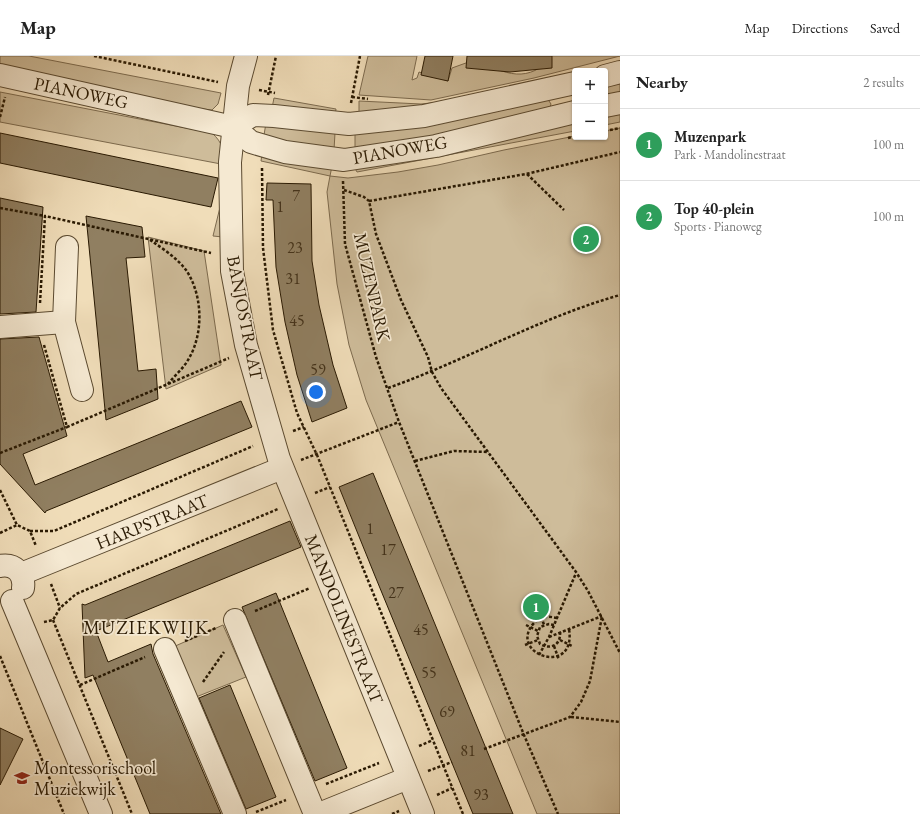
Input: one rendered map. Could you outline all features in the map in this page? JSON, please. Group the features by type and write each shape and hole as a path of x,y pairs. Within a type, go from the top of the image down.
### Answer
{"street":[{"name":"BANJOSTRAAT","path":"246,56 238,86 230,162 232,271 248,350 272,438 281,464"},
{"path":"608,75 620,72"},
{"name":"PIANOWEG","path":"0,76 233,127 251,142 286,152 344,160 436,146 572,113"},
{"name":"PIANOWEG","path":"233,127 253,115 349,124 424,116 571,84 572,104"},
{"path":"608,105 620,103"},
{"path":"67,247 64,322 82,390"},
{"path":"0,327 64,322"},
{"name":"MANDOLINESTRAAT","path":"281,464 423,814"},
{"name":"HARPSTRAAT","path":"21,574 281,464"},
{"path":"0,566 13,567 21,574 24,582 22,590 18,596 6,601 24,629 100,814"},
{"path":"237,625 315,814"},
{"path":"165,649 235,814"},
{"path":"319,814 408,778"}],"path":[{"path":"264,115 276,56"},
{"path":"608,130 620,128"},
{"path":"260,145 262,158 262,248 273,330 297,413 317,454 463,814"},
{"path":"344,190 364,197 370,201 526,174 620,152"},
{"path":"526,174 564,210"},
{"name":"MUZENPARK","path":"343,177 345,244 376,357 399,422 524,735 558,814"},
{"name":"MUZENPARK","path":"370,201 376,234 401,300 428,357 432,372 465,423 489,452 576,572 602,616 620,653"},
{"path":"0,208 45,216 232,258"},
{"path":"45,216 39,324 67,427"},
{"path":"149,239 185,268 195,285 199,310 196,341 188,361 167,384"},
{"path":"388,388 432,372 536,324 590,304 620,296"},
{"path":"0,453 67,427 248,350"},
{"path":"281,464 317,454 399,422"},
{"path":"30,531 54,531 272,438 304,427"},
{"path":"415,461 454,451 489,452"},
{"path":"24,629 53,620 60,608 76,594 330,487"},
{"path":"0,533 17,525"},
{"path":"539,655 549,637 576,572"},
{"path":"80,685 165,649 237,625 328,580"},
{"path":"540,612 544,625"},
{"path":"557,618 550,616 542,617 530,627 528,635 529,644 539,655 548,658 557,656 564,651 568,644 568,629"},
{"path":"570,717 581,702 590,681 602,616"},
{"path":"549,637 602,616"},
{"path":"53,620 132,814"},
{"path":"188,704 237,625"},
{"path":"526,625 538,631"},
{"path":"554,625 544,625 538,631 538,640 544,646 549,648 554,646 560,640 560,632"},
{"path":"525,645 538,640"},
{"path":"560,640 572,646"},
{"path":"554,646 559,660"},
{"path":"0,656 64,814"},
{"path":"484,750 570,717 620,722"},
{"path":"252,814 433,740"}],"shaded area":[{"path":"0,56 29,56 221,93 218,104 212,110 203,109 0,69"},
{"path":"368,56 417,56 412,80 417,78 419,72 448,81 452,68 477,59 497,69 516,74 535,71 544,65 552,56 620,56 534,78 431,100 359,95"},
{"path":"620,80 620,97 608,99 608,82"},
{"path":"0,92 212,133 222,147 221,164 0,122"},
{"path":"274,98 336,109 335,116 272,108"},
{"path":"478,98 359,116 359,101 421,104"},
{"path":"547,98 551,104 548,113 355,151 355,131"},
{"path":"620,109 620,122 608,124 608,111"},
{"path":"572,119 572,132 357,172 353,165"},
{"path":"266,123 335,133 334,150 263,141"},
{"path":"620,128 620,814 537,814 366,400 349,345 337,284 327,192 330,176 348,178 398,172 572,137 572,140 608,140 608,130"},
{"path":"262,154 332,166 330,176 261,161"},
{"path":"222,199 223,237 213,236"},
{"path":"148,237 204,251 221,365 166,389"},
{"path":"223,625 246,677 196,697 173,647"}],"building":[{"path":"425,56 453,56 448,81 421,75"},
{"path":"467,56 552,56 552,68 510,72 466,68"},
{"path":"0,133 218,178 211,207 0,163"},
{"path":"267,183 311,184 312,261 319,305 333,365 347,408 312,422 297,375 285,322 276,267 273,200 266,200"},
{"path":"0,198 43,207 36,312 0,314"},
{"path":"86,216 142,227 145,257 126,258 138,371 156,369 158,399 106,420"},
{"path":"39,337 67,436 23,454 35,485 241,401 252,427 46,511 45,513 0,464 0,339"},
{"path":"373,473 513,814 473,814 375,576 339,487"},
{"path":"290,521 301,547 96,631 108,662 151,644 153,654 221,814 150,814 93,675 85,678 82,604 85,605"},
{"path":"276,593 347,768 315,781 242,607"},
{"path":"230,685 276,797 246,809 199,698"},
{"path":"0,728 23,739 0,785"}],"place":[{"name":"Top 40-plein","path":"586,239"},
{"name":"Muzenpark","path":"536,607"},
{"name":"Montessorischool Muziekwijk","path":"22,778"}],"district":[{"name":"MUZIEKWIJK","path":"146,627"}]}
